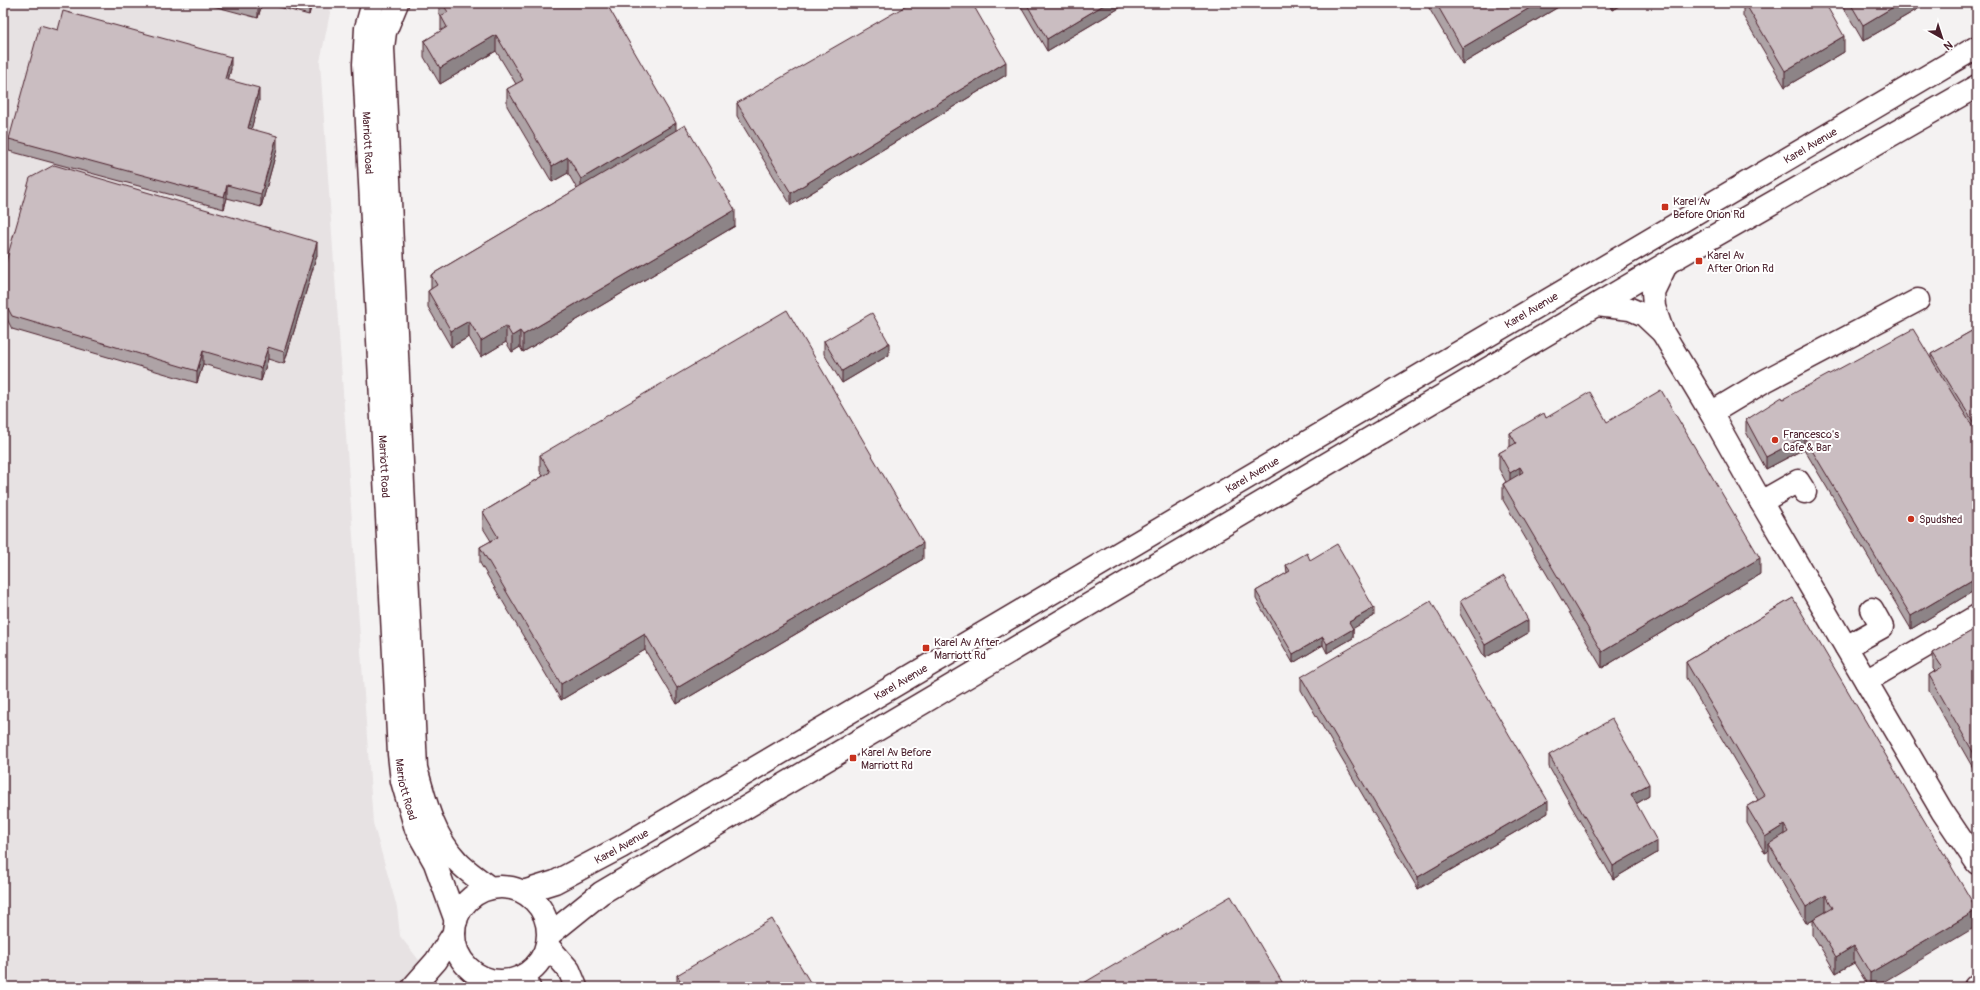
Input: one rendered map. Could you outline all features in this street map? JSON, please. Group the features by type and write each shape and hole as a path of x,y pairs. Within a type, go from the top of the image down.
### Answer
{"main road":[{"name":"Marriott Road","path":"373,3 366,28 364,64 399,754 402,781 416,829 435,863 455,927"},
{"name":"Marriott Road","path":"397,3 385,32 383,48 416,768 433,822 448,849 457,860 490,888"},
{"name":"Karel Avenue","path":"523,892 555,882 628,843 1977,47"},
{"path":"470,987 521,977 533,969 542,958 548,940 601,893 1597,304 1977,86"},
{"path":"1798,153 1809,158 1829,152 1862,138 1915,121"},
{"path":"1667,263 1654,292 1654,307 1663,333 1942,811 1977,863"},
{"path":"1711,413 1757,376 1830,336 1909,297"},
{"path":"1597,304 1630,309 1644,315 1663,333"},
{"path":"1761,502 1798,481 1805,492"},
{"path":"1846,647 1882,627 1872,609"},
{"path":"1866,681 1977,616"},
{"name":"Karel Avenue","path":"413,987 436,961 455,927 461,909 469,900 490,888 512,888 523,892 534,899 542,910 547,922 548,940"},
{"path":"455,927 455,946 461,959 469,969 480,977 529,987"},
{"path":"548,940 569,970 576,987"}],"shaded area":[{"path":"3,3 332,3 320,62 373,823 397,907 400,936 440,987 3,987"}],"building":[{"path":"247,3 259,3 258,6"},
{"path":"442,3 606,3 676,123 581,179 568,157 552,166 507,89 523,80 496,35 440,68 424,41 447,27 441,16 448,12"},
{"path":"911,3 972,3 1006,62 791,193 737,103"},
{"path":"1026,3 1107,3 1047,39"},
{"path":"1436,3 1538,3 1462,48"},
{"path":"1745,3 1825,3 1844,36 1785,71"},
{"path":"1850,3 1900,3 1863,25"},
{"path":"63,11 231,57 225,79 259,88 248,128 277,136 261,194 227,185 224,197 9,139 40,25 58,30"},
{"path":"685,125 735,210 523,335 520,331 512,336 506,326 481,341 469,321 451,331 428,291 437,285 431,275"},
{"path":"54,165 317,242 284,352 268,347 261,368 203,351 197,371 12,316 3,299 3,272 30,178"},
{"path":"787,310 923,543 677,688 645,634 561,684 480,547 498,537 483,512 550,472 540,455"},
{"path":"872,313 889,343 842,371 824,341"},
{"path":"1977,328 1977,428 1931,354"},
{"name":"Spudshed","path":"1913,329 1977,434 1977,577 1911,616 1804,437 1766,457 1746,420 1782,397 1783,399"},
{"path":"1661,390 1760,558 1602,652 1503,484 1523,472 1520,467 1510,473 1499,453 1516,443 1510,433 1544,413 1546,418 1590,392 1607,422"},
{"path":"1337,544 1374,608 1349,622 1353,629 1327,644 1323,637 1293,654 1256,591 1290,571 1286,565 1307,553 1310,560"},
{"path":"1504,576 1528,620 1485,645 1460,601"},
{"path":"1793,598 1977,910 1870,973 1854,946 1836,957 1813,919 1833,908 1826,895 1806,907 1769,844 1788,832 1784,825 1765,837 1747,807 1765,796 1686,662"},
{"path":"1431,601 1548,801 1418,877 1301,677"},
{"path":"1977,628 1977,759 1929,675 1942,667 1933,653"},
{"path":"1612,719 1649,784 1631,794 1657,841 1613,866 1549,755"},
{"path":"1231,896 1285,987 1077,987"},
{"path":"772,919 813,987 684,987 677,975"}],"place":[{"name":"Karel Av Before Orion Rd","path":"1665,207"},
{"name":"Karel Av After Orion Rd","path":"1699,261"},
{"name":"Francesco's Cafe & Bar","path":"1775,440"},
{"name":"Spudshed","path":"1911,519"},
{"name":"Karel Av After Marriott Rd","path":"926,648"},
{"name":"Karel Av Before Marriott Rd","path":"853,758"}]}
